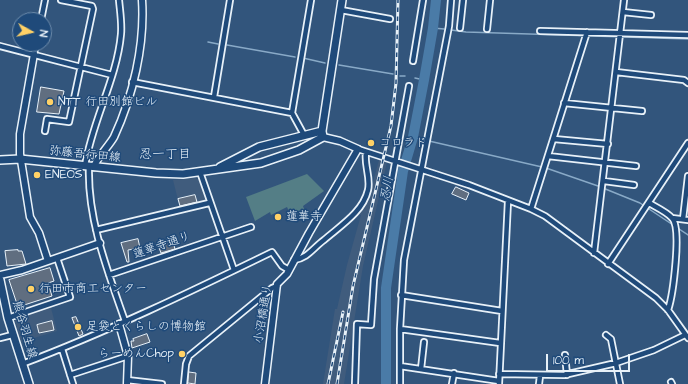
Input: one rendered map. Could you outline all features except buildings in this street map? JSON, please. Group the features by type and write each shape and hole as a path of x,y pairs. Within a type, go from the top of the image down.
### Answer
{"main road":[{"path":"322,134 342,0"},
{"name":"弥藤吾行田線","path":"216,169 259,147 304,135 322,134"},
{"name":"弥藤吾行田線","path":"0,160 20,159 173,174 200,172 261,163 299,150 322,134"},
{"name":"熊谷羽生線","path":"0,280 12,335 29,384"}],"street":[{"path":"43,12 45,0"},
{"path":"45,131 47,119 69,122 82,67 92,9 92,6 61,0"},
{"path":"119,0 121,33 112,75 90,144 89,166 90,194 96,230 109,275 125,321"},
{"path":"89,166 105,152 124,114 141,50 143,30 142,0"},
{"path":"214,97 230,0"},
{"path":"304,135 292,113 311,0"},
{"path":"413,61 423,0"},
{"path":"400,384 401,296 404,260 420,170 449,26 451,0"},
{"path":"460,28 463,0"},
{"path":"487,29 490,0"},
{"path":"594,253 604,181 624,0"},
{"path":"341,10 390,19"},
{"path":"623,12 651,15"},
{"path":"540,31 688,35"},
{"path":"531,209 586,32"},
{"path":"0,46 112,75"},
{"path":"34,54 20,134 20,159 30,217 39,233 48,261"},
{"path":"616,72 684,80 688,83"},
{"path":"132,82 292,113"},
{"path":"355,384 357,326 359,323 371,325 374,279 409,86"},
{"path":"564,103 642,112"},
{"path":"322,134 366,153 469,185 545,216 656,298 668,310 686,336 654,350 616,363 567,375 540,376 499,374"},
{"path":"554,139 608,144"},
{"path":"608,264 688,143"},
{"name":"小沼橋通り","path":"265,384 278,282 290,270 294,260 358,149"},
{"path":"294,260 303,258 311,252 349,219 361,205 368,189 366,153"},
{"path":"548,156 636,166"},
{"path":"200,172 209,203 234,270"},
{"path":"672,218 685,219 688,176"},
{"path":"604,181 634,184"},
{"path":"400,366 454,373 499,382 508,201"},
{"path":"96,230 209,203"},
{"path":"649,203 672,218 677,227 676,254 668,310"},
{"name":"蓮華寺通り","path":"109,275 251,227"},
{"path":"0,275 22,270 100,243"},
{"path":"22,364 62,349 125,321 272,252 282,266 290,270"},
{"path":"8,318 70,297 57,258"},
{"path":"184,384 186,364 189,356 272,288 277,286"},
{"path":"401,296 502,311"},
{"path":"118,324 128,356 127,382 162,384"},
{"path":"400,329 500,342"},
{"path":"0,338 12,335"},
{"path":"606,335 611,339 620,384"},
{"path":"421,369 424,342"},
{"path":"62,349 73,384"},
{"path":"565,355 567,375"},
{"path":"70,375 128,356"},
{"path":"452,384 454,373"},
{"path":"539,384 540,376"}],"shaded area":[{"path":"379,160 387,162 363,266 344,384 323,384 335,309 337,309 361,215 358,214 369,197"},
{"path":"195,178 199,180 206,202 180,208 173,180"},
{"path":"51,308 57,331 21,342 15,320 27,314"}],"green space":[{"path":"307,174 324,191 303,206 304,209 292,218 287,207 271,215 270,212 255,221 246,197"}],"waterway":[{"name":"忍川","path":"386,384 386,288 403,171 413,137 433,28 436,0"},
{"path":"433,28 444,29"},
{"path":"451,30 466,32 688,39"},
{"path":"208,42 218,44"},
{"path":"227,45 295,57"},
{"path":"303,58 325,63"},
{"path":"339,65 393,74"},
{"path":"400,76 405,76"},
{"path":"415,78 424,80"},
{"path":"413,137 425,140"},
{"path":"429,141 542,167"},
{"path":"546,168 598,186 640,203 673,225"},
{"path":"676,227 688,235"}],"railway":[{"path":"337,384 353,286 391,126 396,83 398,0"},
{"path":"328,384 343,312"}],"place":[{"name":"NTT 行田別館ビル","path":"50,102"},
{"name":"コロラド","path":"371,143"},
{"name":"ENEOS","path":"37,175"},
{"name":"蓮華寺","path":"278,217"},
{"name":"行田市商工センター","path":"31,289"},
{"name":"足袋とくらしの博物館","path":"78,327"},
{"name":"らーめんChop","path":"182,354"}],"district":[{"name":"忍一丁目","path":"165,155"}]}
